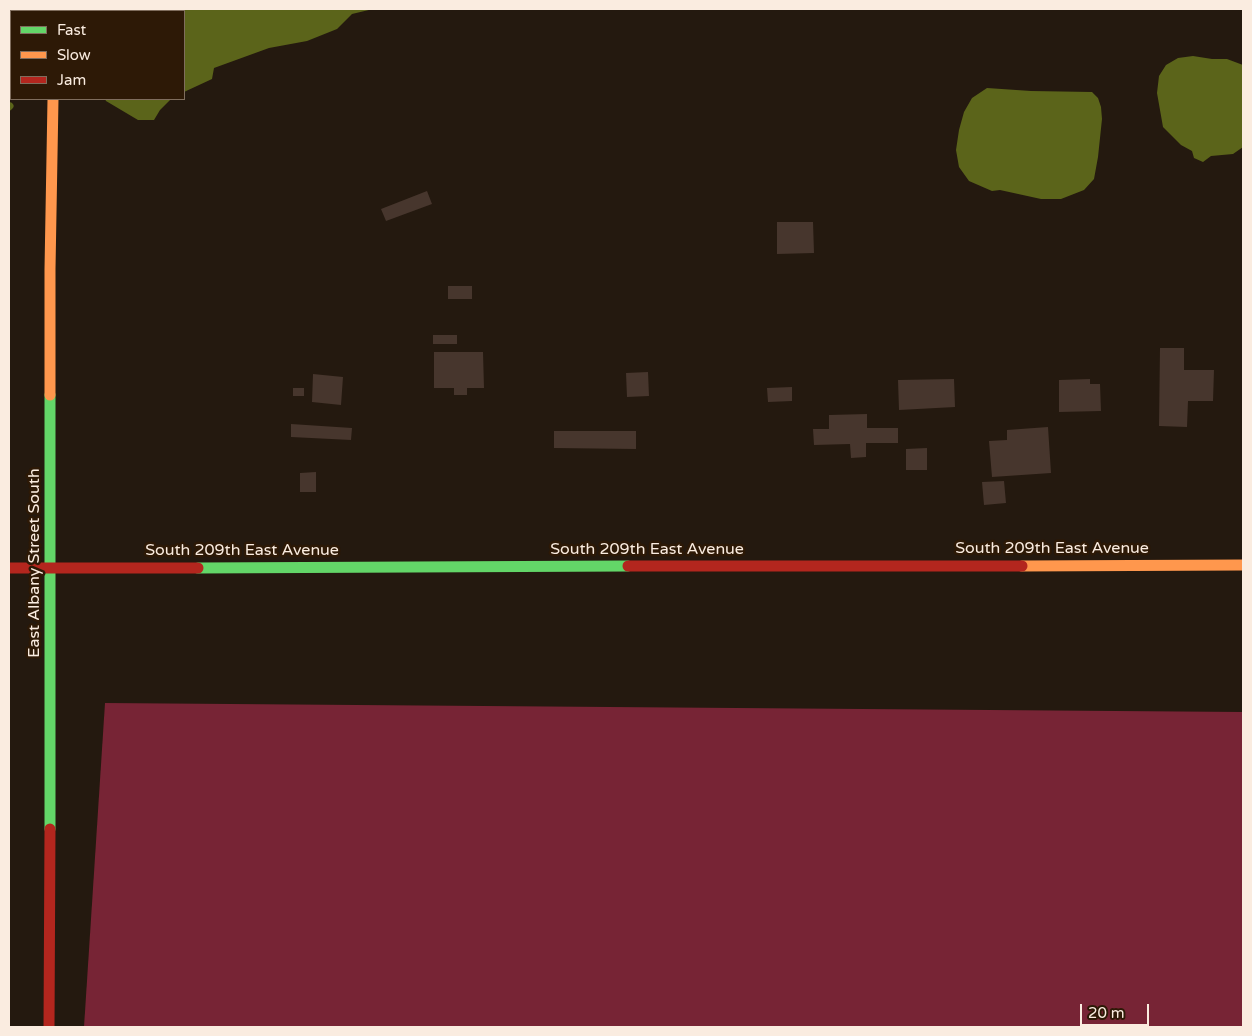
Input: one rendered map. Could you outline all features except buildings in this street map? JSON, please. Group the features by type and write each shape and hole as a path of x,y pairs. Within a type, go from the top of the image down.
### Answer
{"street":[{"name":"East Albany Street South","path":"49,1027 50,269 53,100"},
{"name":"South 209th East Avenue","path":"9,568 1243,565"}],"shaded area":[{"path":"373,9 352,14 337,29 307,41 269,48 214,68 212,79 185,92 185,10 98,10"},
{"path":"1193,56 1227,59 1243,65 1243,147 1233,154 1211,156 1203,162 1194,158 1192,151 1181,145 1163,127 1157,93 1159,76 1166,65 1178,58"},
{"path":"987,88 1092,92 1098,98 1102,119 1098,157 1094,179 1084,190 1061,199 1041,199 1000,190 992,191 969,181 959,167 956,150 959,130 964,112 972,98"},
{"path":"170,100 160,110 154,120 138,120 106,101"},
{"path":"105,703 1243,712 1243,1027 84,1027"}],"traffic: fast":[{"path":"50,395 50,829"},
{"path":"198,568 628,566"}],"traffic: slow":[{"path":"50,395 53,100"},
{"path":"1022,566 1243,565"}],"traffic: jam":[{"path":"628,566 1022,566"},
{"path":"9,568 198,568"},
{"path":"49,1027 50,829"}]}
